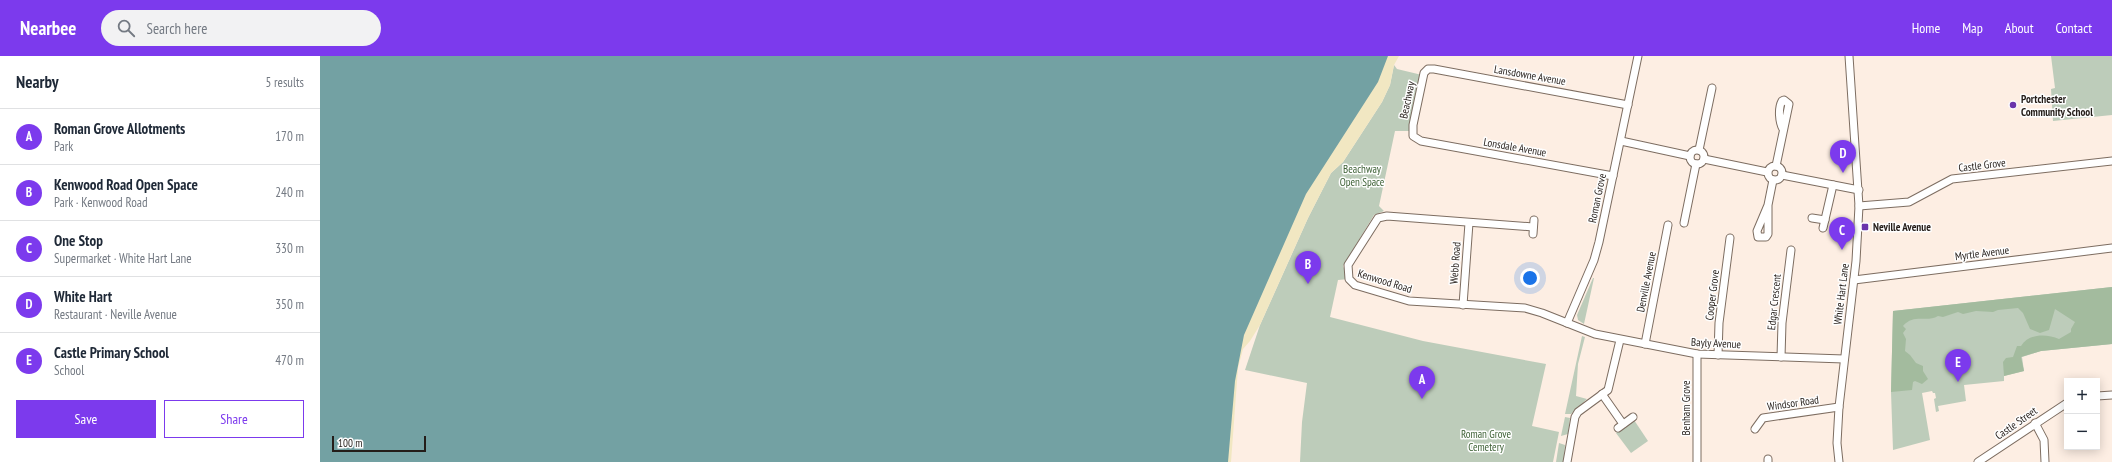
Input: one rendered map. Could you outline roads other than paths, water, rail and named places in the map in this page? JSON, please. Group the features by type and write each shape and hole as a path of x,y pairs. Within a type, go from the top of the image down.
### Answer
{"street":[{"name":"Roman Grove","path":"1567,323 1594,260 1621,141 1638,56"},
{"name":"White Hart Lane","path":"1839,462 1837,443 1839,407 1854,280 1859,206 1849,56"},
{"name":"Lansdowne Avenue","path":"1428,69 1628,104"},
{"name":"Beachway","path":"1413,136 1413,125 1424,73 1428,69"},
{"path":"1699,150 1712,88"},
{"path":"1776,166 1783,129"},
{"name":"Lonsdale Avenue","path":"1413,136 1421,141 1613,176"},
{"path":"1621,141 1690,156"},
{"path":"1699,150 1704,154 1704,159 1701,164 1696,164 1692,162 1690,156 1693,151 1699,150"},
{"path":"1704,159 1767,172"},
{"name":"Castle Grove","path":"1859,206 1910,202 1952,179 2112,161"},
{"path":"1684,223 1696,164"},
{"path":"1767,172 1770,167 1776,166 1781,169 1782,174"},
{"path":"1767,172 1768,177 1773,180 1779,179 1782,174"},
{"path":"1782,174 1859,190"},
{"path":"1768,205 1773,180"},
{"path":"1823,228 1833,185"},
{"name":"Kenwood Road","path":"1533,227 1386,216 1378,218 1348,265 1347,272 1351,282 1355,285 1409,301 1525,308 1567,323"},
{"path":"1812,218 1825,220"},
{"name":"Webb Road","path":"1463,305 1469,223"},
{"name":"Denville Avenue","path":"1645,344 1668,225"},
{"name":"Cooper Grove","path":"1718,355 1719,323 1730,238"},
{"name":"Myrtle Avenue","path":"1854,280 2112,248"},
{"name":"Edgar Crescent","path":"1781,356 1782,323 1791,250"},
{"name":"Bayly Avenue","path":"1567,323 1595,334 1620,340 1697,354 1844,359"},
{"path":"1567,462 1575,417 1578,412 1609,387 1620,340"},
{"name":"Benham Grove","path":"1697,354 1697,462"},
{"path":"1602,394 1620,426 1633,417"},
{"path":"2100,396 2112,396"},
{"name":"Castle Street","path":"1978,462 2064,405"},
{"name":"Windsor Road","path":"1755,429 1764,418 1839,407"},
{"path":"2035,423 2044,440 2045,462"}],"water":[{"path":"320,56 1388,56 1378,82 1306,194 1244,335 1235,381 1228,462 320,462"}],"place":[{"name":"Portchester Community School","path":"2013,105"},
{"name":"White Hart","path":"1843,173"},
{"name":"Neville Avenue","path":"1865,227"},
{"name":"One Stop","path":"1842,250"},
{"name":"Kenwood Road Open Space","path":"1308,284"},
{"name":"Castle Primary School","path":"1958,382"},
{"name":"Roman Grove Allotments","path":"1422,399"}],"park label":[{"name":"Beachway Open Space","path":"1362,175"},
{"name":"Roman Grove Cemetery","path":"1486,440"}]}
